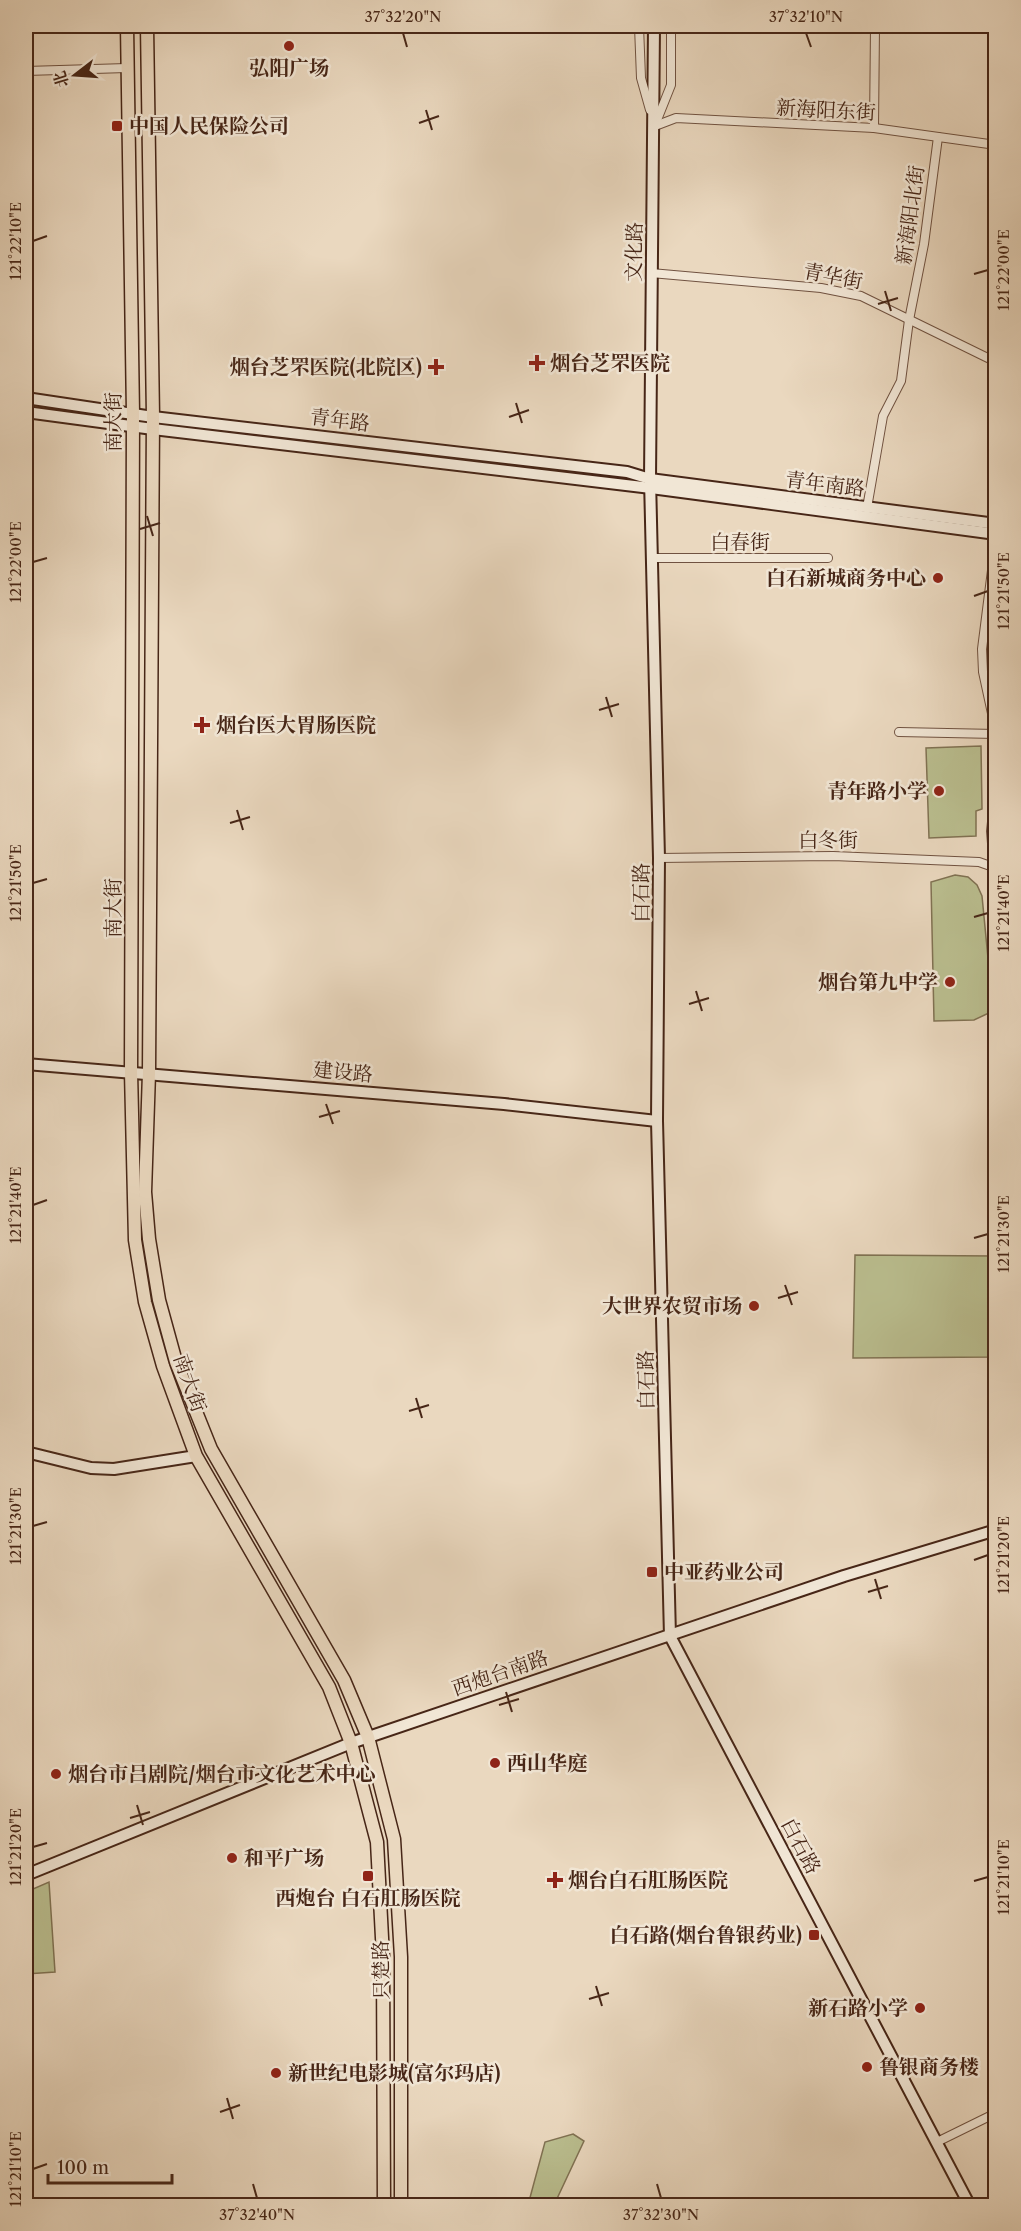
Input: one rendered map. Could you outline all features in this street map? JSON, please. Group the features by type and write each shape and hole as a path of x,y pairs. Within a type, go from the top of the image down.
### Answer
{"main road":[{"name":"南大街","path":"127,26 133,414 131,1072 135,1240 142,1281 163,1366 196,1456 329,1687 351,1743"},
{"name":"南大街","path":"147,26 153,423 149,1073 145,1192 149,1239 159,1300 176,1362 211,1449 344,1680 368,1737"},
{"name":"只楚路","path":"368,1737 394,1839 401,1957 401,2205"},
{"name":"只楚路","path":"351,1743 377,1842 383,1957 384,2205"}],"street":[{"path":"639,26 641,78 655,126"},
{"name":"文化路","path":"650,483 651,273 655,126 654,26"},
{"path":"655,126 671,86 671,26"},
{"path":"874,129 875,26"},
{"path":"26,71 127,68"},
{"name":"新海阳东街","path":"655,126 675,118 874,129 996,145"},
{"name":"新海阳北街","path":"867,508 883,416 901,381 909,320 924,244 938,137"},
{"name":"青华街","path":"651,273 821,288 861,296 996,362"},
{"name":"青年路","path":"26,399 133,414 153,423 650,483"},
{"name":"青年路","path":"26,412 133,427 153,423"},
{"name":"青年南路","path":"650,483 996,524"},
{"name":"青年南路","path":"650,483 996,534"},
{"name":"白石路","path":"650,483 659,858 657,1121 670,1636 970,2205"},
{"path":"899,732 996,733 983,672 982,650 996,539"},
{"name":"白春街","path":"652,558 828,558"},
{"path":"995,868 991,831 996,785"},
{"name":"白冬街","path":"659,858 833,856 979,862 995,868"},
{"name":"建设路","path":"26,1064 504,1104 657,1121"},
{"path":"26,1452 91,1468 114,1469 196,1456"},
{"name":"西炮台南路","path":"26,1875 351,1743 844,1576 996,1530"},
{"path":"937,2142 996,2113"}],"green space":[{"path":"981,746 982,809 976,811 976,836 929,838 926,748"},
{"path":"955,875 968,877 977,885 982,896 988,958 994,974 991,1012 974,1020 934,1021 931,882"},
{"path":"855,1255 995,1256 995,1357 853,1358"},
{"path":"49,1882 55,1972 26,1974 26,1892"},
{"path":"573,2134 584,2141 554,2205 528,2205 545,2142"}],"place":[{"name":"弘阳广场","path":"289,46"},
{"name":"中国人民保险公司","path":"117,126"},
{"name":"烟台芝罘医院","path":"537,363"},
{"name":"烟台芝罘医院(北院区)","path":"436,367"},
{"name":"白石新城商务中心","path":"938,578"},
{"name":"烟台医大胃肠医院","path":"202,725"},
{"name":"青年路小学","path":"939,791"},
{"name":"烟台第九中学","path":"950,982"},
{"name":"大世界农贸市场","path":"754,1306"},
{"name":"中亚药业公司","path":"652,1572"},
{"name":"西山华庭","path":"495,1763"},
{"name":"烟台市吕剧院/烟台市文化艺术中心","path":"56,1774"},
{"name":"和平广场","path":"232,1858"},
{"name":"西炮台 白石肛肠医院","path":"368,1876"},
{"name":"烟台白石肛肠医院","path":"555,1880"},
{"name":"白石路(烟台鲁银药业)","path":"814,1935"},
{"name":"新石路小学","path":"920,2008"},
{"name":"鲁银商务楼","path":"867,2067"},
{"name":"新世纪电影城(富尔玛店)","path":"276,2073"}]}
